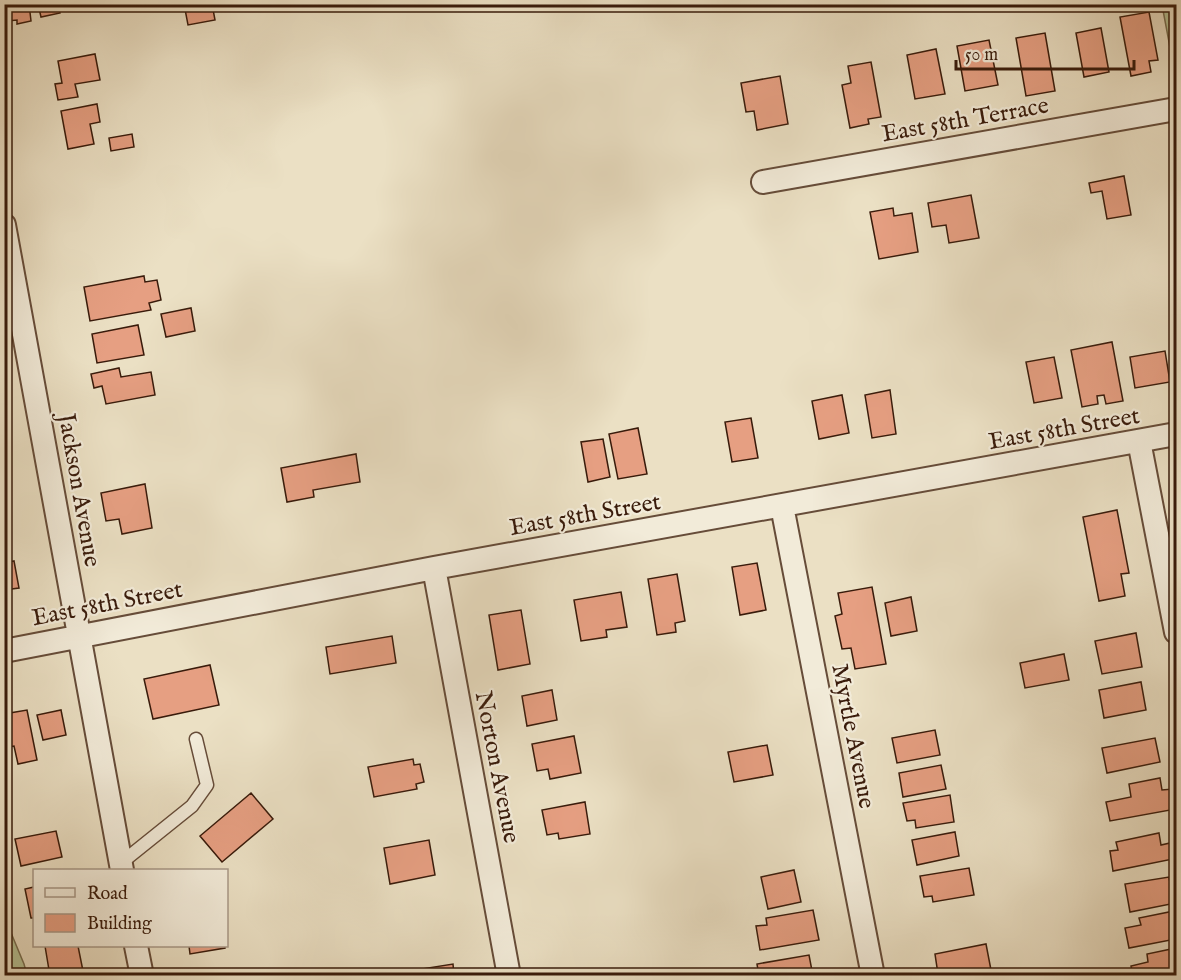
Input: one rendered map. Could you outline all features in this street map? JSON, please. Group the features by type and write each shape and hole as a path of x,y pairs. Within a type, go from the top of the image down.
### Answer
{"street":[{"name":"East 58th Terrace","path":"763,182 1176,109"},
{"name":"Jackson Avenue","path":"4,225 122,867"},
{"name":"East 58th Street","path":"4,651 434,568 1176,434"},
{"path":"1139,441 1176,632"},
{"name":"Myrtle Avenue","path":"782,506 873,975"},
{"name":"Norton Avenue","path":"434,568 509,975"},
{"path":"136,947 142,975"}],"lane":[{"path":"122,867 192,806 207,785 196,739"}],"green space":[{"path":"1162,5 1176,5 1176,79"},
{"path":"4,916 24,964 27,975 5,975"}],"building":[{"path":"4,4 29,4 31,21 17,24 17,20 7,21"},
{"path":"38,4 58,4 60,13 41,17"},
{"path":"184,4 212,4 215,20 188,25"},
{"path":"1149,12 1158,60 1149,61 1151,72 1131,76 1120,17"},
{"path":"1101,28 1109,72 1084,77 1076,33"},
{"path":"1045,33 1055,91 1026,96 1016,38"},
{"path":"989,40 998,85 965,91 957,46"},
{"path":"936,49 945,94 915,99 907,55"},
{"path":"95,54 100,80 75,84 78,97 58,100 55,84 62,83 58,61"},
{"path":"871,62 881,117 868,119 869,124 850,128 842,85 851,83 848,66"},
{"path":"780,76 788,124 757,130 754,111 746,112 741,83"},
{"path":"97,104 100,122 90,124 94,144 68,149 61,111"},
{"path":"132,134 134,147 111,151 109,138"},
{"path":"1124,176 1131,215 1107,219 1102,191 1091,193 1089,183"},
{"path":"971,195 979,238 949,243 946,225 932,227 928,203"},
{"path":"893,208 894,216 912,213 918,252 879,259 870,212"},
{"path":"144,276 145,282 157,280 161,300 149,303 151,310 90,321 84,287"},
{"path":"191,308 195,331 166,337 161,314"},
{"path":"138,325 144,355 97,363 92,334"},
{"path":"1112,342 1123,401 1106,404 1104,395 1097,396 1098,404 1082,407 1071,350"},
{"path":"1165,351 1170,382 1135,388 1130,357"},
{"path":"1054,357 1062,398 1034,403 1026,362"},
{"path":"119,368 121,377 151,372 155,395 106,404 102,386 94,388 91,374"},
{"path":"890,390 896,434 872,438 865,395"},
{"path":"842,395 849,433 819,439 812,401"},
{"path":"751,418 758,458 732,462 725,422"},
{"path":"638,428 647,474 618,479 609,434"},
{"path":"603,439 610,477 588,482 581,442"},
{"path":"356,454 360,482 313,490 314,497 287,502 281,468"},
{"path":"145,484 152,528 122,534 119,519 106,521 101,493"},
{"path":"1117,510 1129,573 1121,574 1125,596 1099,601 1083,517"},
{"path":"14,561 19,588 4,590 4,563"},
{"path":"757,563 766,610 740,615 732,567"},
{"path":"677,574 685,621 675,623 676,632 657,635 648,579"},
{"path":"872,587 886,664 855,669 851,648 842,649 835,616 842,614 838,593"},
{"path":"621,592 627,627 606,630 607,637 581,641 574,600"},
{"path":"911,597 917,631 891,636 885,603"},
{"path":"521,610 530,664 498,670 489,615"},
{"path":"1136,633 1142,667 1102,674 1095,641"},
{"path":"392,636 396,663 330,674 326,647"},
{"path":"1064,654 1069,680 1025,688 1020,663"},
{"path":"210,665 219,705 153,719 144,679"},
{"path":"1141,682 1146,710 1104,718 1099,690"},
{"path":"552,690 557,720 527,726 522,696"},
{"path":"27,710 37,760 18,764 14,746 8,747 4,729 4,714"},
{"path":"61,710 66,735 43,740 37,715"},
{"path":"935,730 940,755 897,763 892,738"},
{"path":"574,736 581,773 550,779 548,769 537,771 532,744"},
{"path":"1155,738 1160,762 1107,773 1102,748"},
{"path":"767,745 773,775 734,782 728,752"},
{"path":"413,759 414,765 420,764 424,782 416,784 417,789 374,797 368,767"},
{"path":"941,765 946,789 903,797 899,773"},
{"path":"1160,778 1162,790 1173,789 1176,809 1110,821 1106,802 1131,797 1129,784"},
{"path":"251,793 273,819 222,862 200,836"},
{"path":"950,795 954,822 916,828 915,820 907,821 903,803"},
{"path":"585,802 590,834 559,839 558,833 547,835 542,810"},
{"path":"56,831 62,857 21,866 15,839"},
{"path":"955,832 959,856 917,865 912,840"},
{"path":"1159,833 1161,845 1170,843 1173,859 1113,871 1110,851 1118,850 1116,842"},
{"path":"429,840 435,875 390,884 384,848"},
{"path":"969,868 974,895 933,902 932,896 924,897 920,876"},
{"path":"794,870 801,902 768,909 761,877"},
{"path":"1169,877 1171,888 1176,887 1176,903 1130,912 1125,884"},
{"path":"33,887 33,918 31,918 25,889"},
{"path":"813,910 819,940 760,950 756,926 767,925 766,918"},
{"path":"1174,911 1176,939 1129,948 1125,928 1141,925 1139,918"},
{"path":"986,944 991,970 958,976 947,976 946,972 938,974 935,954"},
{"path":"45,947 78,947 83,971 50,976"},
{"path":"189,947 225,947 225,948 190,954"},
{"path":"1176,948 1176,976 1133,976 1131,966 1148,962 1147,954"},
{"path":"809,955 813,976 759,976 757,964"},
{"path":"453,964 454,976 397,976 396,973"}]}
